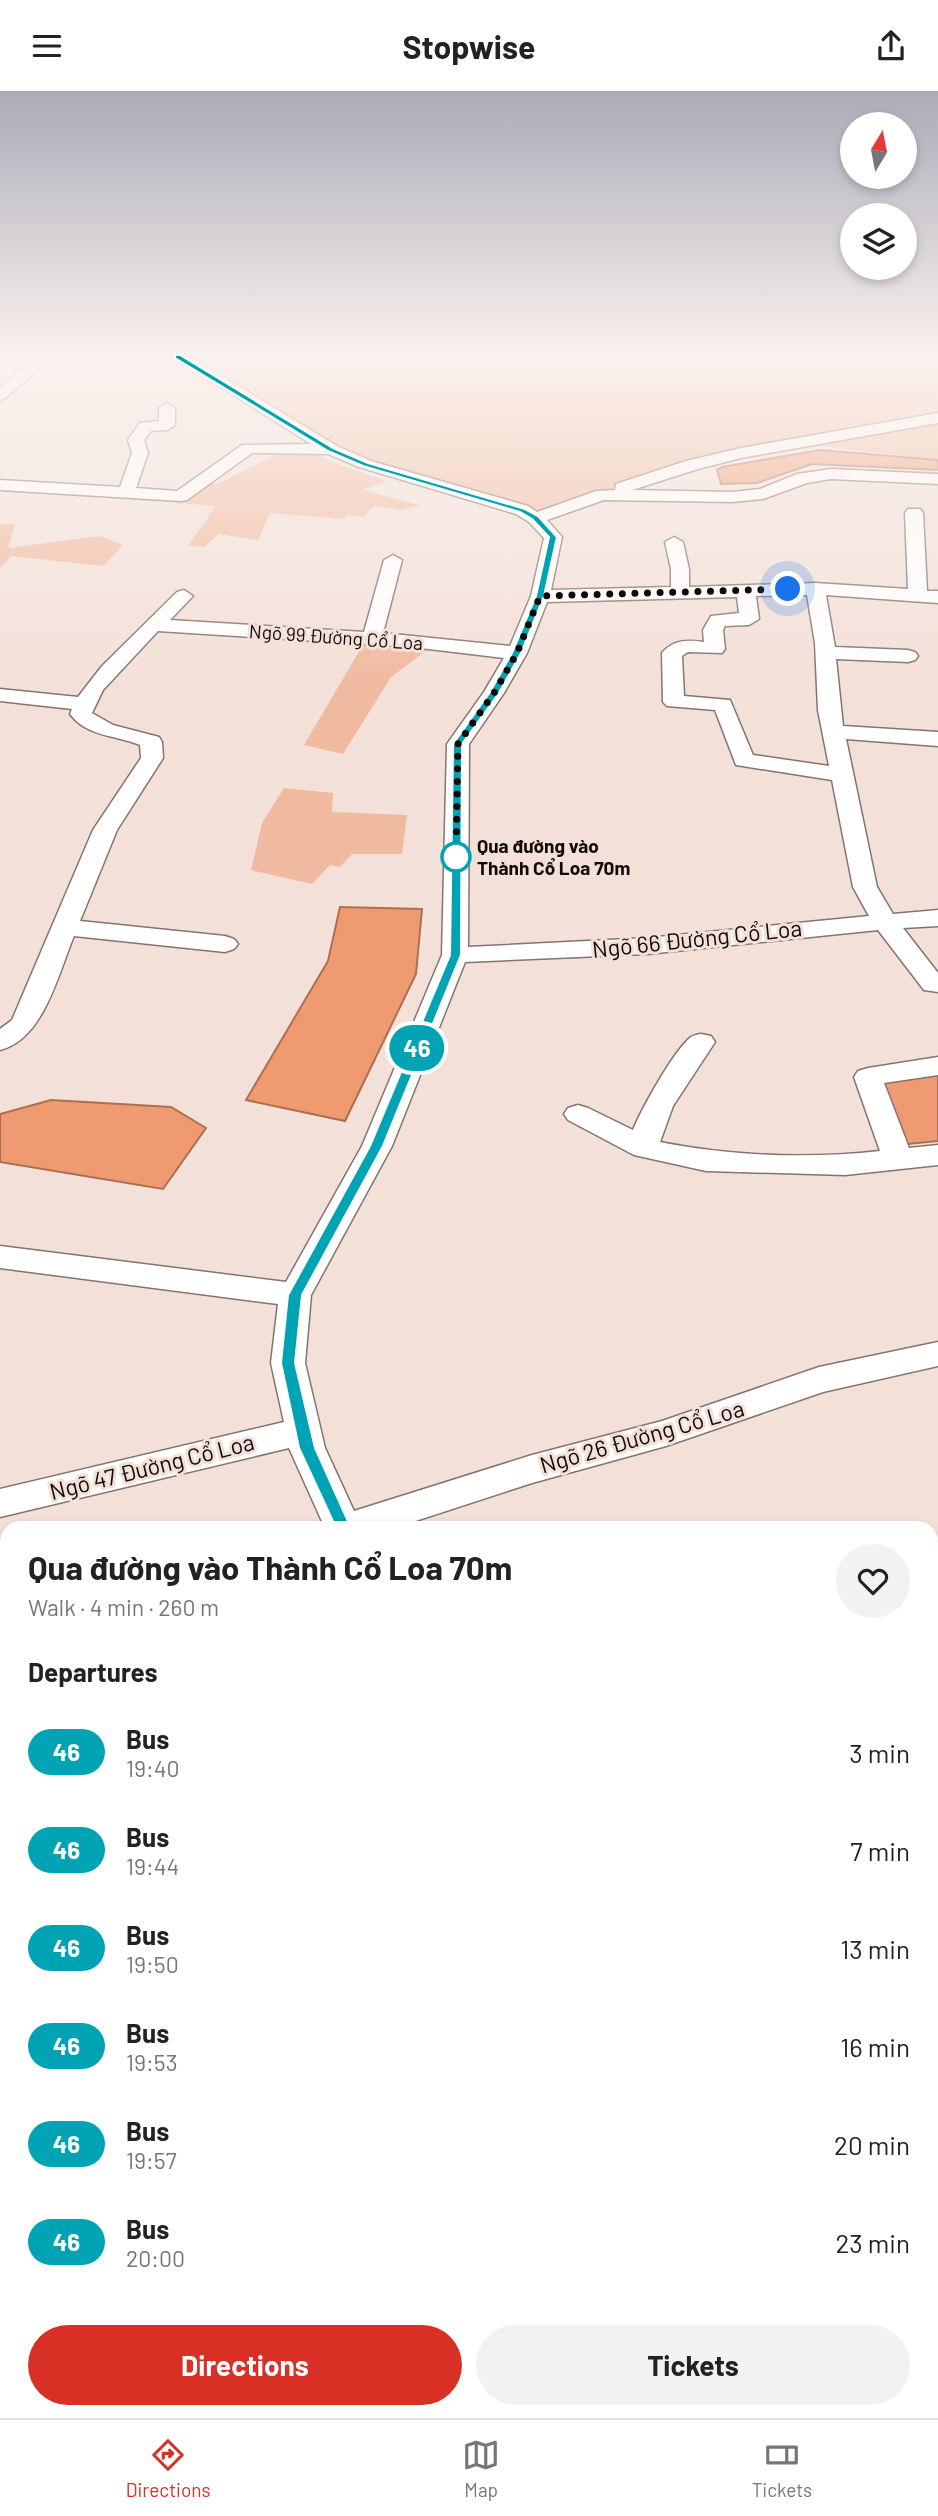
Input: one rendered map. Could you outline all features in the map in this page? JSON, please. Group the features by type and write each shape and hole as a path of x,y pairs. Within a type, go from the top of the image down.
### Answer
{"street":[{"path":"126,493 136,465"},
{"path":"0,485 181,496 225,465"},
{"path":"342,1521 307,1448 288,1363 295,1295 377,1146 455,955 458,744 494,693 517,653 540,596 553,537 535,518 522,510 367,465"},
{"path":"535,518 690,465"},
{"path":"602,495 732,497 763,494 803,478 831,474 938,479"},
{"path":"540,596 746,589 815,589 928,596 914,513"},
{"path":"674,542 680,569 680,592"},
{"path":"372,638 393,560"},
{"path":"746,589 749,619 718,620 713,630 715,649 685,646 672,653 674,702 723,704 744,761 844,775"},
{"path":"815,589 825,653 829,710 865,887 884,921 933,984 938,985"},
{"path":"0,1042 24,1024 106,829 152,758 151,742 127,733 100,729 81,713 82,704 108,671 184,596"},
{"name":"Ngõ 99 Đường Cổ Loa","path":"155,625 372,638 517,653"},
{"path":"825,653 908,656"},
{"path":"0,695 82,704"},
{"path":"834,732 938,739"},
{"name":"Ngõ 66 Đường Cổ Loa","path":"455,955 648,946 884,921 938,918"},
{"path":"63,927 225,944"},
{"path":"644,1148 651,1124 664,1098 701,1042"},
{"path":"898,1159 868,1077 938,1066"},
{"path":"578,1114 644,1148 706,1161 845,1165 938,1155"},
{"path":"0,1257 295,1295"},
{"name":"Ngõ 26 Đường Cổ Loa","path":"367,1521 532,1469 666,1433 820,1380 938,1355"},
{"name":"Ngõ 47 Đường Cổ Loa","path":"0,1503 303,1430"}],"shaded area":[{"path":"256,465 339,465 387,481 362,490 420,505 402,510 374,506 363,517 346,515 345,519 270,513 258,540 219,534 204,547 188,546 216,506 176,503 209,483 217,484"},
{"path":"367,465 694,465 535,518"},
{"path":"736,465 810,465 757,483 721,484 717,470"},
{"path":"824,465 938,465 938,470"},
{"path":"0,524 15,524 8,548 100,536 123,545 103,566 11,556 0,568"},
{"path":"365,641 431,647 391,677 343,754 304,745"},
{"path":"284,788 333,793 332,812 407,815 402,854 352,854 340,867 330,865 312,884 251,870 262,823"},
{"path":"340,907 422,909 416,974 345,1121 246,1100 328,961"},
{"path":"938,1073 938,1141 898,1145 878,1082"},
{"path":"51,1100 171,1107 206,1128 163,1189 0,1162 0,1114"}],"bus line":[{"name":"46","path":"340,1521 307,1448 288,1363 295,1295 377,1146 455,955 458,744 494,693 517,653 540,596 553,537 535,518 522,510 367,465"}],"place":[{"name":"Qua đường vào Thành Cổ Loa 70m","path":"456,857"}],"route":[{"path":"456,857 458,744 494,693 517,653 540,596 788,589"}]}
